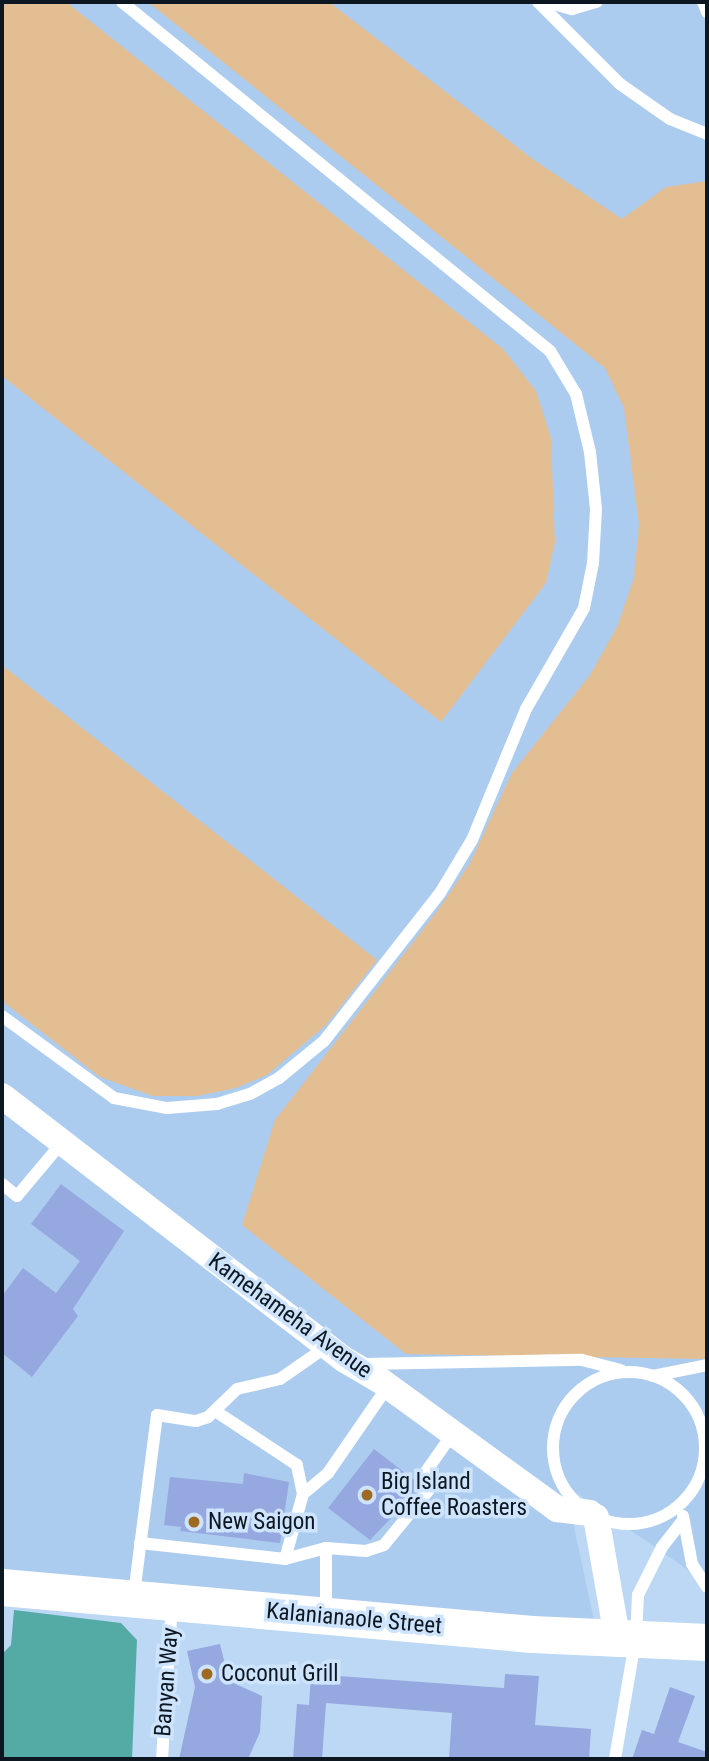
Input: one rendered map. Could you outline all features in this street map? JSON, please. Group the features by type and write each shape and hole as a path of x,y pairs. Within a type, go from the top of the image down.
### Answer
{"main road":[{"name":"Kalanianaole Street","path":"2,1587 532,1634 627,1636 707,1642"}],"street":[{"name":"Kamehameha Avenue","path":"2,1096 60,1145 335,1354 388,1386 557,1509 593,1515"},
{"path":"593,1515 627,1636"}],"lane":[{"path":"2,1016 114,1098 166,1108 217,1104 250,1094 279,1078 324,1041 440,893 472,840 526,709 584,608 593,563 596,509 590,452 576,394 550,351 122,2"},
{"path":"538,2 631,92 670,119 707,134"},
{"path":"547,2 572,9 597,2"},
{"path":"703,2 707,12"},
{"path":"2,1184 17,1196 60,1145"},
{"path":"133,1600 157,1415 196,1421 215,1411 237,1389 286,1376 335,1354 373,1365 582,1360 652,1376 687,1398 699,1418 704,1458 695,1486"},
{"path":"652,1376 707,1365"},
{"path":"625,1371 582,1387 566,1403 556,1424 552,1447 555,1469 565,1490 593,1515 636,1524 656,1519 682,1502 695,1486 707,1477"},
{"path":"303,1494 328,1473 388,1386"},
{"path":"215,1411 297,1465 303,1494 285,1559"},
{"path":"140,1544 285,1559 326,1548 366,1551 390,1540 428,1492 425,1474 453,1433"},
{"path":"682,1502 692,1564 707,1587"},
{"path":"615,1759 627,1636 638,1595 662,1547 683,1520"},
{"path":"326,1548 326,1617"},
{"name":"Banyan Way","path":"162,1759 173,1604"}],"shaded area":[{"path":"2,2 707,2 707,1583 565,1485 595,1625 2,1577"},
{"path":"2,2 66,2 503,349 536,391 551,438 555,542 546,583 441,722 2,376"},
{"path":"148,2 329,2 534,160 622,219 666,187 707,181 707,1359 406,1354 242,1225 275,1120 438,910 470,863 512,773 590,675 617,627 634,578 639,524 624,408 605,368"},
{"path":"2,665 377,960 326,1025 267,1075 236,1088 197,1096 153,1096 100,1077 2,1001"},
{"path":"14,1610 121,1623 137,1640 132,1759 2,1759 2,1654 11,1645"}],"building":[{"path":"61,1184 124,1231 73,1309 78,1316 32,1377 2,1353 2,1296 23,1268 56,1293 80,1261 31,1224"},
{"path":"374,1449 418,1483 419,1489 370,1540 328,1508"},
{"path":"244,1473 289,1482 280,1543 180,1531 181,1527 164,1525 170,1477 243,1484"},
{"path":"220,1644 229,1681 262,1696 260,1732 248,1759 179,1759 195,1687 187,1651"},
{"path":"311,1674 504,1688 505,1674 539,1676 535,1725 591,1729 589,1759 449,1759 452,1713 326,1703 322,1759 293,1759 297,1704 309,1705"},
{"path":"670,1687 695,1696 678,1742 707,1752 707,1759 632,1759 642,1730 654,1734"}],"place":[{"name":"Big Island Coffee Roasters","path":"367,1495"},
{"name":"New Saigon","path":"194,1522"},
{"name":"Coconut Grill","path":"207,1674"}]}
